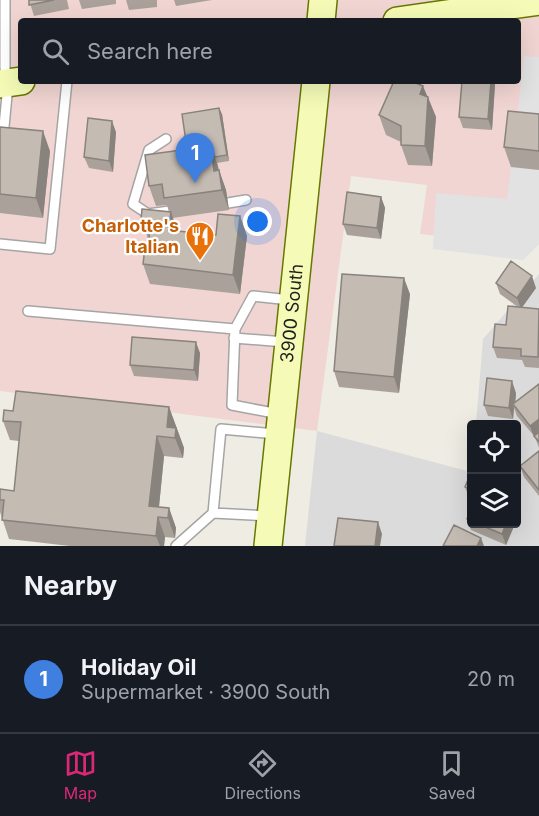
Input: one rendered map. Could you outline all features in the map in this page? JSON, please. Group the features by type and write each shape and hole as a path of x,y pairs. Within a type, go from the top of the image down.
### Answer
{"main road":[{"path":"321,18 323,0"},
{"path":"418,18 539,1"},
{"name":"3900 South","path":"268,546 316,84"}],"lane":[{"path":"2,146 9,83 5,0"},
{"path":"0,244 50,249 67,84"},
{"path":"166,139 149,150 133,204 148,214 170,211"},
{"path":"228,203 246,200"},
{"path":"279,424 232,405 234,333 253,296 293,300"},
{"path":"28,311 234,333 288,342"},
{"path":"176,546 213,513 221,429 279,424"},
{"path":"213,513 271,516"}],"shaded area":[{"path":"0,0 539,0 539,232 509,243 420,234 427,185 351,176 317,431 0,391"},
{"path":"524,56 539,57 539,122 517,119"},
{"path":"511,167 539,170 539,244 523,260 433,249 436,193 507,199"},
{"path":"539,274 539,546 305,546 317,431 467,471 467,528 521,528 521,420 476,420 483,339"}],"building":[{"path":"29,0 54,0 29,5"},
{"path":"393,84 423,86 420,94 428,97 425,146 401,145 401,126 379,115"},
{"path":"462,84 491,84 488,119 459,117"},
{"path":"219,108 227,155 215,157 211,146 187,149 182,114"},
{"path":"508,111 539,114 539,151 504,147"},
{"path":"88,118 112,121 109,161 84,157"},
{"path":"0,127 43,131 36,198 0,194"},
{"path":"211,146 214,171 219,170 222,190 164,198 162,184 149,186 145,155"},
{"path":"347,192 381,197 377,228 343,224"},
{"path":"142,209 171,212 168,230 216,235 218,214 240,216 233,275 143,264 145,248 148,248 151,220 141,219"},
{"path":"511,261 532,276 517,298 496,283"},
{"path":"342,274 404,278 394,377 334,371"},
{"path":"508,306 539,309 538,357 521,356 521,349 493,347 495,324 506,325"},
{"path":"132,337 196,342 194,370 130,365"},
{"path":"487,378 512,381 509,408 484,405"},
{"path":"539,384 539,419 530,426 513,404"},
{"path":"16,391 169,407 167,427 176,428 175,438 157,436 149,506 169,508 168,518 158,517 156,536 2,520 4,500 0,500 0,489 14,491 21,422 3,421 4,410 13,411"},
{"path":"539,432 539,442 534,436"},
{"path":"539,451 539,490 521,467"},
{"path":"338,518 378,522 375,546 334,546"},
{"path":"454,525 481,538 477,546 443,546"},
{"path":"488,528 504,528 502,534"}],"place":[{"name":"Holiday Oil","path":"195,183"},
{"name":"Charlotte's Italian","path":"200,262"}]}
